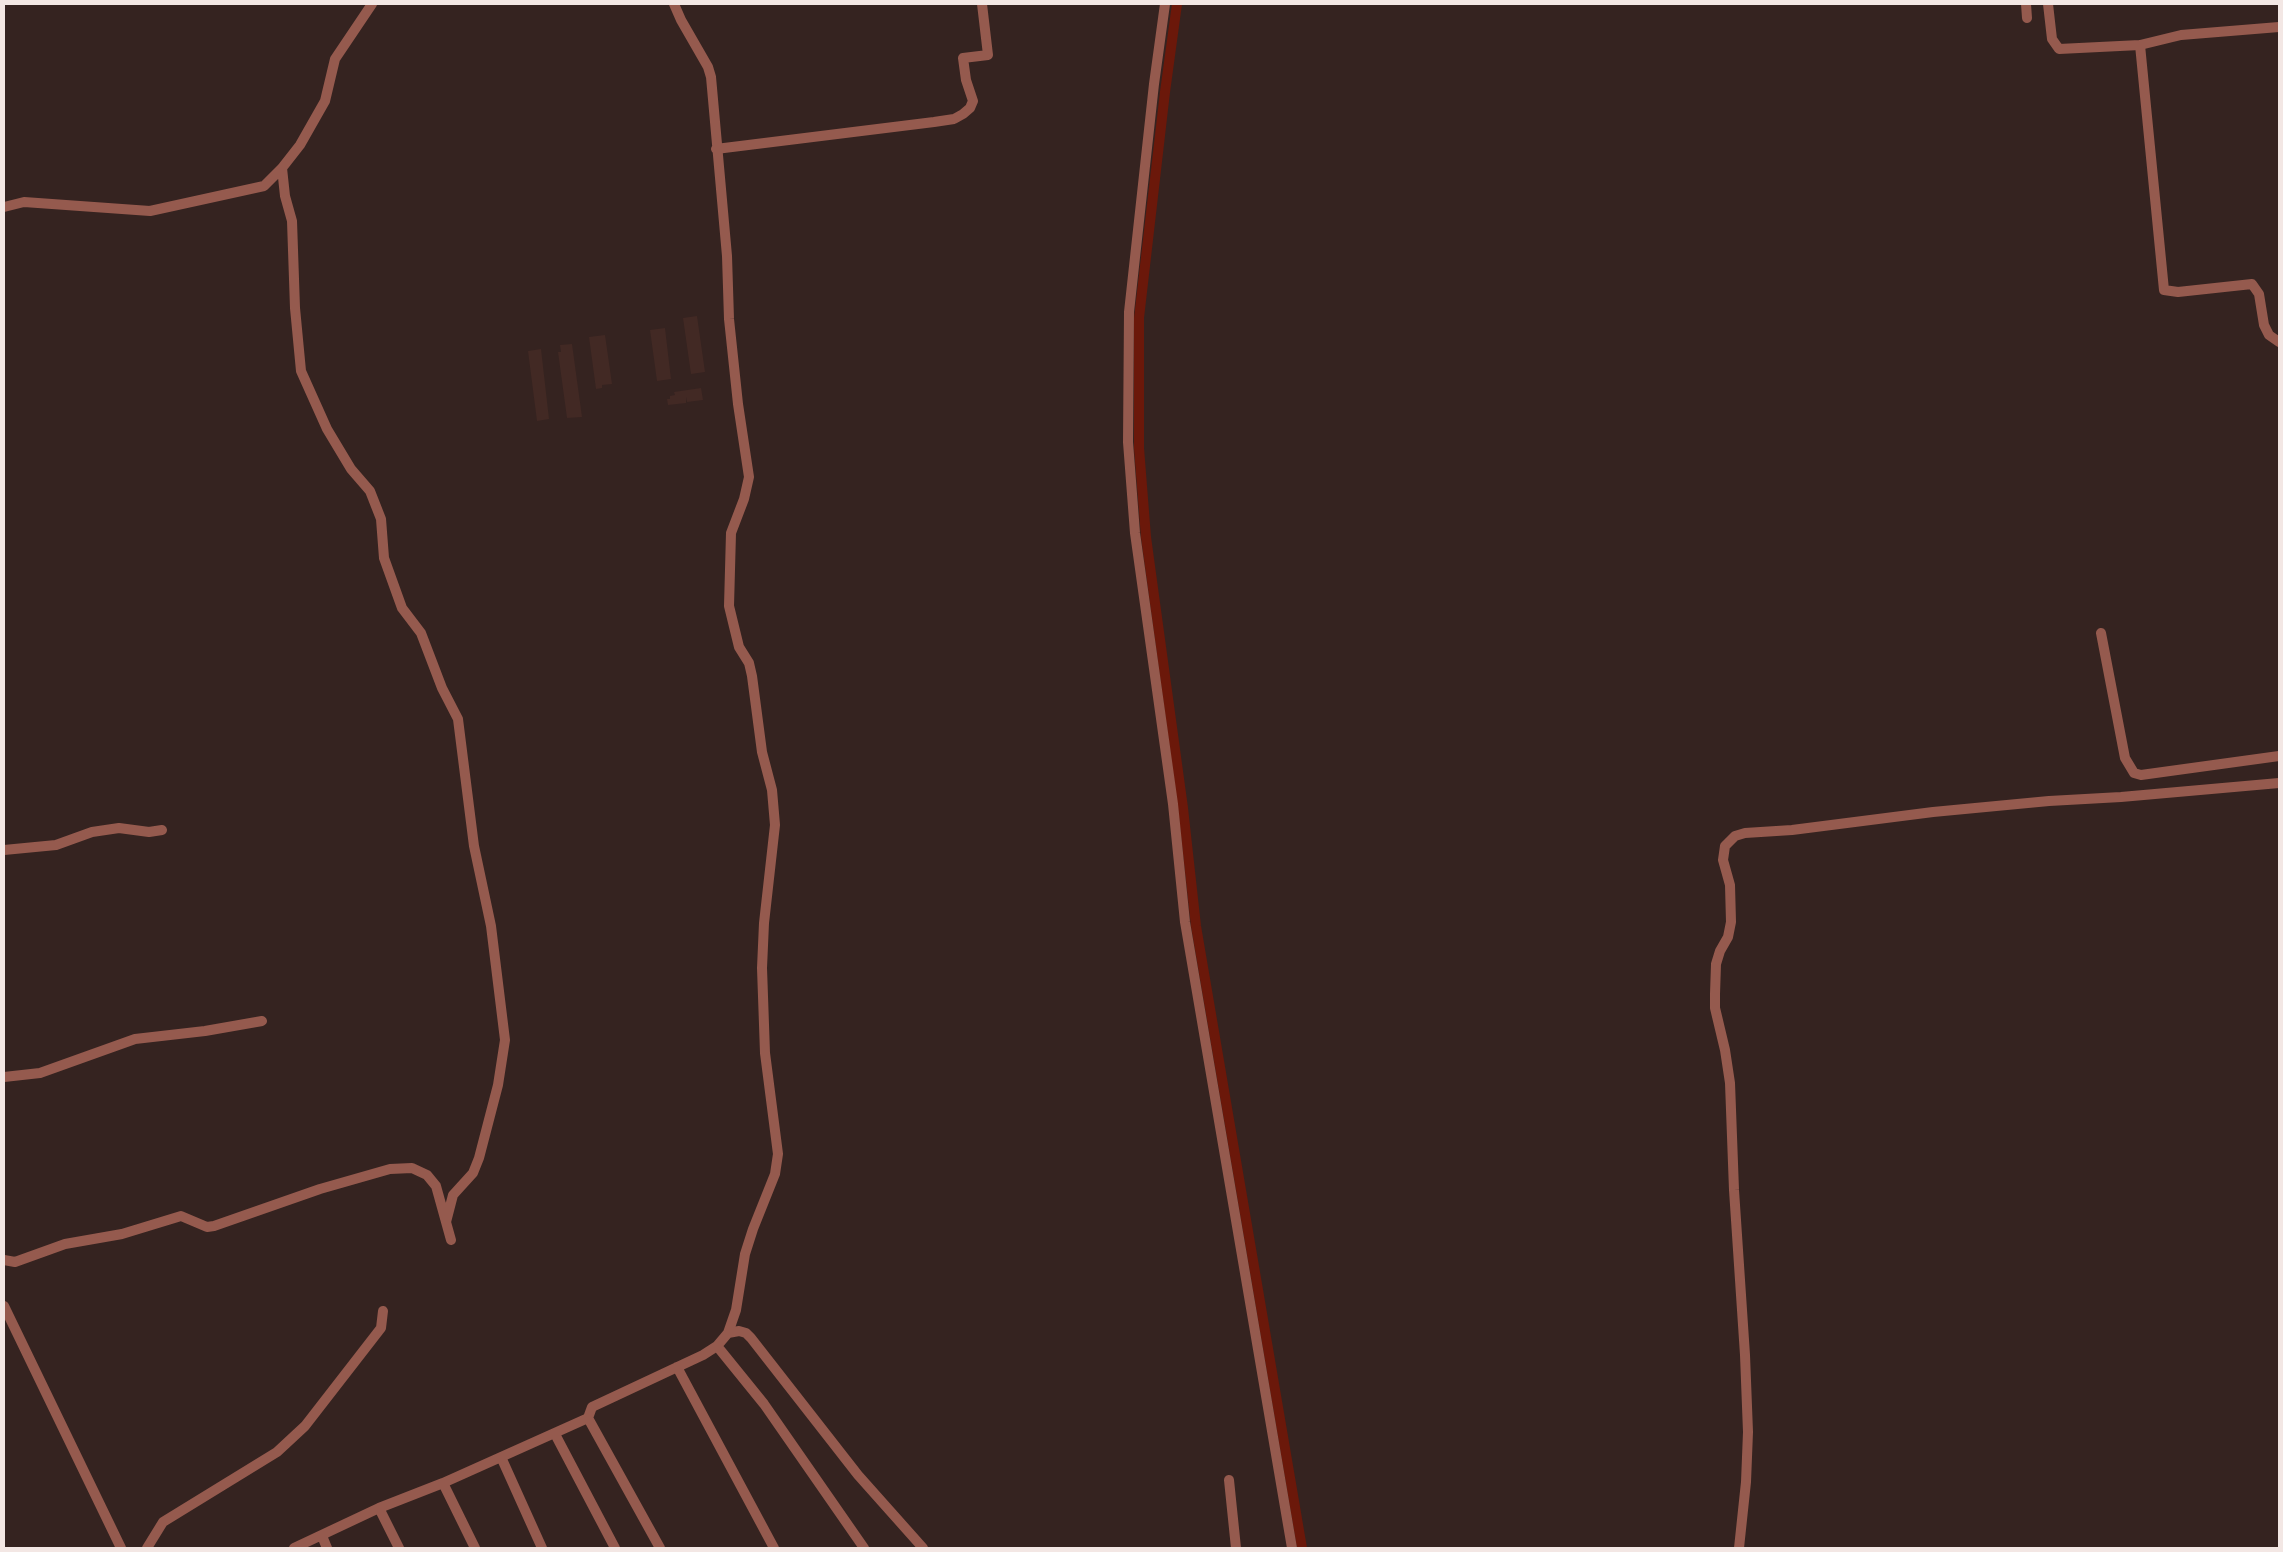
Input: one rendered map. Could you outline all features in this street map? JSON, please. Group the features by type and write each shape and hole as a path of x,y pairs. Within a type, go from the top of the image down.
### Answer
{"street":[{"path":"4,207 24,202 150,211 264,186 282,168 300,145 325,100 335,59 372,4"},
{"path":"294,1548 379,1508 443,1484 555,1434 588,1418 592,1407 717,1346 728,1333 736,1310 745,1254 753,1229 774,1179 778,1154 766,1061 762,968 764,923 775,825 772,790 762,752 752,676 749,663 740,647 729,606 731,533 744,499 749,477 738,404 730,328 727,256 711,77 708,67 674,4"},
{"path":"716,149 954,119 970,108 973,102 966,80 963,58 988,55 982,4"},
{"path":"1165,4 1128,312 1128,442 1135,533 1172,804 1185,922 1292,1548"},
{"path":"2026,4 2027,18"},
{"path":"2048,4 2052,39 2059,49 2140,45 2181,35 2279,28"},
{"path":"2140,45 2164,290 2178,292 2252,284 2259,294 2264,325 2269,335 2279,342"},
{"path":"282,168 285,196 292,221 295,308 301,371 332,437 351,469 370,491 381,519 384,558 402,608 421,633 442,688 458,719 474,846 491,926 505,1040 498,1085 479,1158 472,1173 453,1195 446,1222"},
{"path":"2101,633 2125,758 2134,773 2140,775 2279,756"},
{"path":"1739,1548 1746,1482 1748,1432 1745,1346 1734,1190 1730,1084 1726,1050 1715,1008 1716,964 1728,938 1731,922 1730,885 1723,860 1724,846 1735,836 1744,832 1792,830 1932,812 2040,802 2279,783"},
{"path":"4,850 56,845 92,832 119,828 149,832 162,830"},
{"path":"4,1077 40,1073 135,1039 206,1031 262,1021"},
{"path":"4,1260 15,1262 65,1244 122,1234 181,1216 207,1227 214,1226 320,1189 390,1169 412,1168 427,1175 436,1186 451,1240"},
{"path":"4,1306 121,1548"},
{"path":"146,1548 163,1522 277,1452 305,1426 380,1328 383,1310"},
{"path":"728,1333 740,1331 746,1333 751,1338 858,1475 923,1548"},
{"path":"717,1346 787,1436 864,1548"},
{"path":"677,1367 774,1548"},
{"path":"588,1418 660,1548"},
{"path":"555,1434 615,1548"},
{"path":"501,1457 542,1548"},
{"path":"1229,1480 1236,1548"},
{"path":"443,1484 475,1548"},
{"path":"379,1508 399,1548"},
{"path":"322,1536 327,1548"}],"shaded area":[{"path":"697,316 705,372 691,374 683,318"},
{"path":"665,328 671,379 657,381 650,330"},
{"path":"605,335 612,384 602,385 602,388 596,389 589,337"},
{"path":"572,344 582,417 567,418 558,352 561,352 560,345"},
{"path":"541,349 549,419 537,421 528,351"},
{"path":"701,388 703,400 687,402 686,397 686,403 668,405 667,399 675,395 674,392"}],"waterway":[{"path":"1177,4 1139,318 1139,448 1146,537 1183,808 1196,926 1302,1548"}]}
